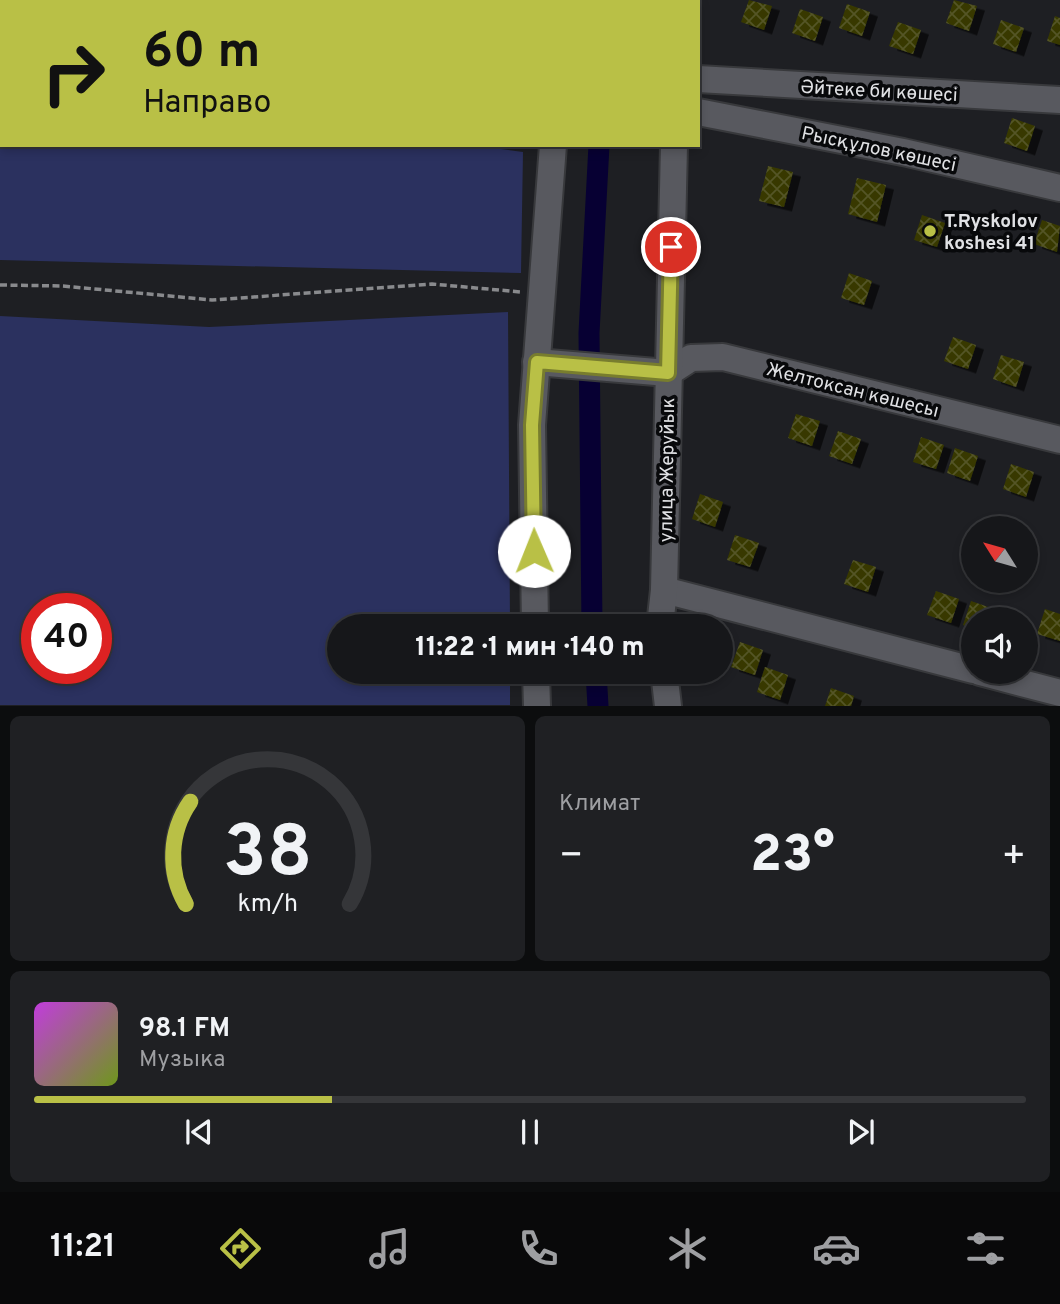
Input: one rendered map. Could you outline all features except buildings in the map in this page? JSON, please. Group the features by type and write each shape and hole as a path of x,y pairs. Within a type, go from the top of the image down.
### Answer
{"street":[{"name":"Әйтеке би көшесі","path":"700,79 1060,100"},
{"name":"Рысқұлов көшесі","path":"700,112 903,152 1060,188"},
{"path":"535,614 532,425 553,147"},
{"name":"улица Жеруйык","path":"661,614 664,590 659,373 674,147"},
{"name":"Желтоксан көшесы","path":"659,373 691,358 723,357 1060,440"},
{"path":"537,362 659,373"},
{"path":"664,590 961,667"},
{"path":"536,684 537,705"},
{"path":"665,684 668,705"},
{"path":"1026,684 1060,693"}],"path":[{"path":"0,285 62,286 212,300 432,284 542,294"}],"shaded area":[{"path":"0,147 487,147 523,152 521,273 0,260"},
{"path":"508,312 510,614 327,614 327,684 510,684 510,705 0,705 0,316 209,327"}],"waterway":[{"path":"592,614 589,333 599,147"},
{"path":"597,684 598,706"}],"place":[{"name":"T.Ryskolov koshesi 41","path":"930,231"}],"route":[{"path":"534,551 532,425 537,362 668,373 671,247"}]}
